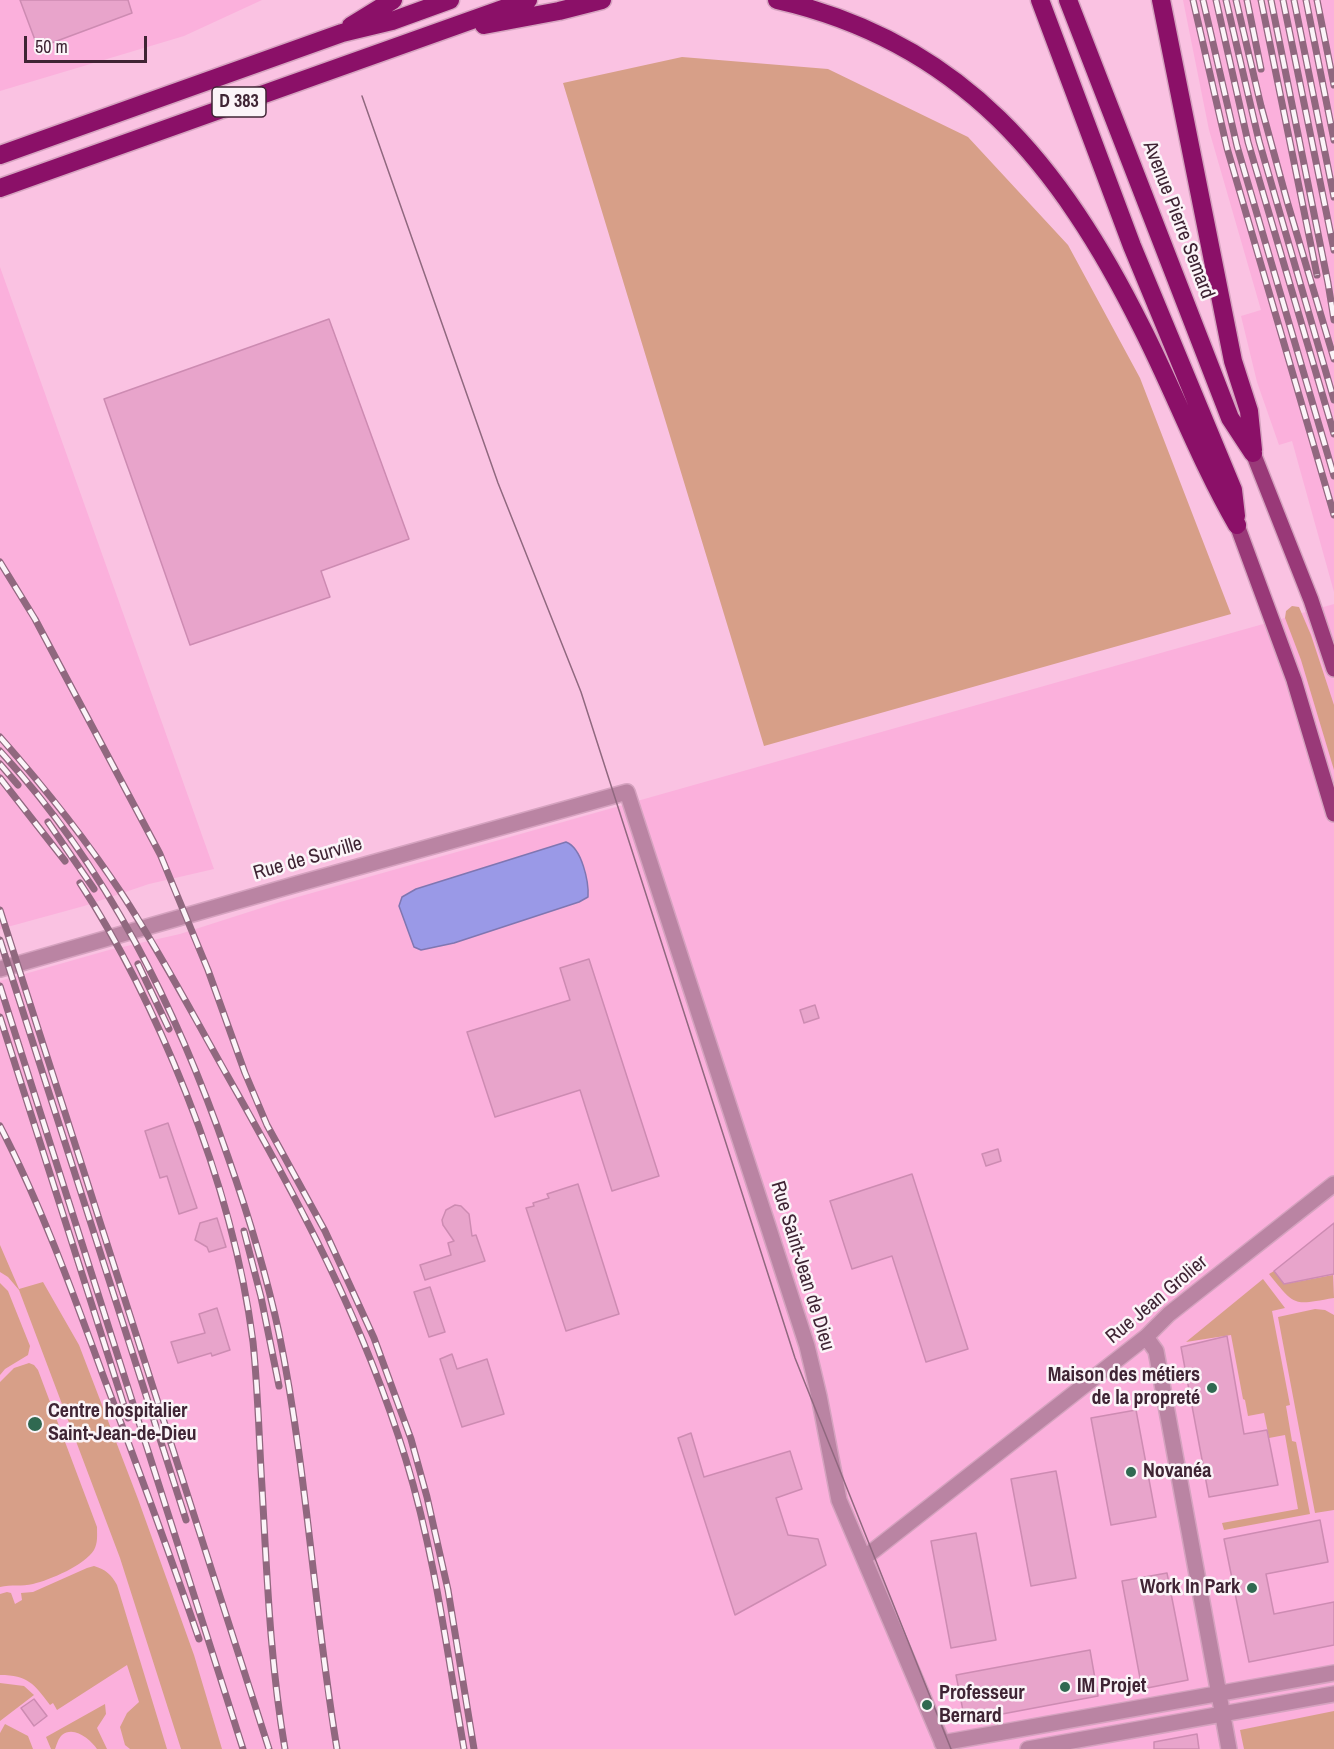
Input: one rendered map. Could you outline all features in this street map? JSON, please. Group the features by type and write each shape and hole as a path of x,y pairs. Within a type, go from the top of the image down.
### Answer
{"highway":[{"path":"342,33 393,0"},
{"name":"D 383","path":"0,155 342,33 392,21 450,0"},
{"name":"D 383","path":"0,188 528,0"},
{"path":"429,35 559,11 602,0"},
{"path":"777,0 808,7 853,22 933,64 974,95 1014,133 1046,170 1082,219 1114,273 1143,329 1220,495 1237,525"},
{"path":"1040,0 1132,246 1233,490 1237,525"},
{"name":"Avenue Pierre Semard","path":"1068,0 1230,418 1253,453"},
{"path":"1161,0 1233,361 1249,411 1253,453"}],"main road":[{"path":"1253,453 1311,600 1334,669"},
{"path":"1237,525 1294,681 1334,814"}],"street":[{"name":"Rue de Surville","path":"0,969 627,792"},
{"name":"Rue Saint-Jean de Dieu","path":"627,792 807,1346 839,1500 944,1746"},
{"name":"Rue Jean Grolier","path":"864,1558 1146,1337 1169,1314 1334,1184"},
{"path":"1146,1337 1156,1351 1228,1749"},
{"path":"944,1746 1334,1673"},
{"path":"1028,1749 1334,1694"}],"shaded area":[{"path":"0,0 262,0 184,36 0,91"},
{"path":"1183,0 1334,0 1334,592 1292,441 1279,445 1257,382 1241,316 1261,310 1209,130"},
{"path":"682,57 828,69 968,137 1068,245 1140,378 1231,614 764,746 563,83"},
{"path":"0,267 214,869 149,884 84,906 0,929"},
{"path":"1334,604 1334,1749 0,1749 0,981 109,950 180,934 280,902"},
{"path":"1292,606 1299,607 1311,635 1334,705 1334,770 1301,660 1285,618 1286,611"},
{"path":"0,1245 19,1289 43,1282 79,1345 194,1655 222,1749 181,1749 120,1558 19,1290 8,1277 0,1272"},
{"path":"1274,1271 1285,1284 1333,1275 1334,1298 1310,1302 1296,1301 1285,1293 1269,1274"},
{"path":"1263,1279 1285,1308 1272,1311 1290,1405 1286,1406 1292,1441 1296,1442 1310,1514 1224,1530 1222,1523 1298,1509 1285,1435 1269,1438 1264,1413 1248,1416 1231,1335 1186,1342"},
{"path":"0,1283 8,1291 30,1346 28,1355 5,1369 0,1375"},
{"path":"1315,1309 1325,1310 1334,1315 1334,1510 1315,1513 1278,1317"},
{"path":"29,1363 38,1370 97,1527 97,1542 94,1550 83,1561 57,1575 29,1585 0,1587 0,1382 14,1368"},
{"path":"94,1566 108,1573 117,1585 167,1749 130,1749 125,1745 120,1727 127,1713 139,1702 127,1665 57,1710 53,1703 50,1705 30,1682 10,1675 0,1675 0,1594 11,1593 15,1604 22,1600 21,1593 33,1592"},
{"path":"0,1683 24,1686 34,1695 0,1721"},
{"path":"105,1704 106,1714 97,1728 107,1749 97,1749 82,1735 67,1732 62,1735 55,1749 51,1749 46,1737"},
{"path":"1334,1711 1334,1749 1244,1749 1240,1730"},
{"path":"5,1724 28,1736 33,1749 0,1749 0,1733"}],"water":[{"path":"566,842 572,845 580,858 586,875 588,897 579,902 454,943 421,950 414,947 399,906 402,897 416,889"}],"building":[{"path":"20,0 128,0 132,13 38,48"},
{"path":"329,319 409,539 321,571 330,597 190,645 104,399"},
{"path":"589,959 659,1176 612,1191 580,1090 495,1117 467,1032 570,1000 560,968"},
{"path":"815,1005 819,1018 804,1023 800,1010"},
{"path":"168,1123 197,1208 179,1214 167,1176 160,1178 145,1131"},
{"path":"998,1149 1001,1161 986,1166 982,1154"},
{"path":"912,1174 968,1349 926,1362 892,1256 852,1269 830,1201"},
{"path":"578,1184 619,1314 566,1331 526,1208 549,1198 547,1194"},
{"path":"455,1205 461,1206 469,1214 472,1236 476,1235 485,1261 425,1280 420,1265 451,1255 448,1243 454,1241 442,1220 446,1210"},
{"path":"217,1218 226,1247 209,1252 207,1247 195,1240 200,1223"},
{"path":"1334,1223 1334,1274 1284,1284 1274,1271"},
{"path":"430,1287 445,1332 429,1337 414,1292"},
{"path":"217,1308 230,1350 178,1363 171,1342 205,1333 199,1314"},
{"name":"Maison des métiers de la propreté","path":"1227,1336 1244,1434 1267,1430 1278,1485 1209,1497 1181,1347"},
{"path":"452,1354 457,1369 487,1359 504,1414 462,1427 440,1359"},
{"path":"1136,1410 1156,1517 1111,1525 1091,1418"},
{"path":"691,1433 704,1477 790,1451 802,1489 776,1498 788,1535 818,1539 826,1565 735,1615 678,1438"},
{"path":"1056,1471 1076,1578 1031,1586 1011,1479"},
{"name":"Work In Park","path":"1320,1520 1328,1562 1266,1574 1274,1614 1334,1602 1334,1645 1249,1662 1224,1539"},
{"path":"976,1533 996,1640 951,1648 931,1541"},
{"path":"1167,1573 1188,1680 1142,1689 1122,1581"},
{"path":"1090,1650 1098,1696 965,1721 956,1675"},
{"path":"34,1699 47,1716 34,1726 21,1708"},
{"path":"1197,1734 1199,1749 1154,1749 1154,1742"}],"tram line":[{"path":"362,96 498,483 581,692 795,1358 951,1749"}],"railway":[{"path":"1193,0 1227,148 1334,515"},
{"path":"1203,0 1237,146 1334,476"},
{"path":"1216,0 1248,142 1334,434"},
{"path":"1226,0 1259,141 1334,400"},
{"path":"1236,0 1261,106 1334,359"},
{"path":"1247,0 1261,69"},
{"path":"1261,0 1317,275"},
{"path":"1271,0 1334,320"},
{"path":"1283,0 1334,250"},
{"path":"1294,0 1334,197"},
{"path":"1306,0 1334,140"},
{"path":"1317,0 1334,85"},
{"path":"0,562 35,619 160,854 208,970 245,1073 267,1125 325,1231 374,1338 411,1439 427,1497 448,1590 474,1749"},
{"path":"0,737 79,833 136,916 279,1169 327,1262 370,1358 406,1460 425,1532 440,1604 464,1749"},
{"path":"0,751 74,843 106,891 135,942 186,1047 235,1178 268,1288 289,1385 337,1749"},
{"path":"0,764 18,785"},
{"path":"0,778 65,861"},
{"path":"48,822 94,889"},
{"path":"80,883 125,959 175,1066 198,1123 235,1247 253,1342 270,1618 285,1749"},
{"path":"0,910 269,1749"},
{"path":"0,940 186,1520"},
{"path":"138,964 169,1029"},
{"path":"0,986 243,1749"},
{"path":"0,1017 128,1418"},
{"path":"0,1126 30,1188 69,1282 199,1639"},
{"path":"244,1231 261,1297 279,1386"}],"place":[{"name":"Maison des métiers de la propreté","path":"1212,1388"},
{"name":"Centre hospitalier Saint-Jean-de-Dieu","path":"35,1424"},
{"name":"Novanéa","path":"1131,1472"},
{"name":"Work In Park","path":"1252,1588"},
{"name":"IM Projet","path":"1065,1687"},
{"name":"Professeur Bernard","path":"927,1705"}]}
